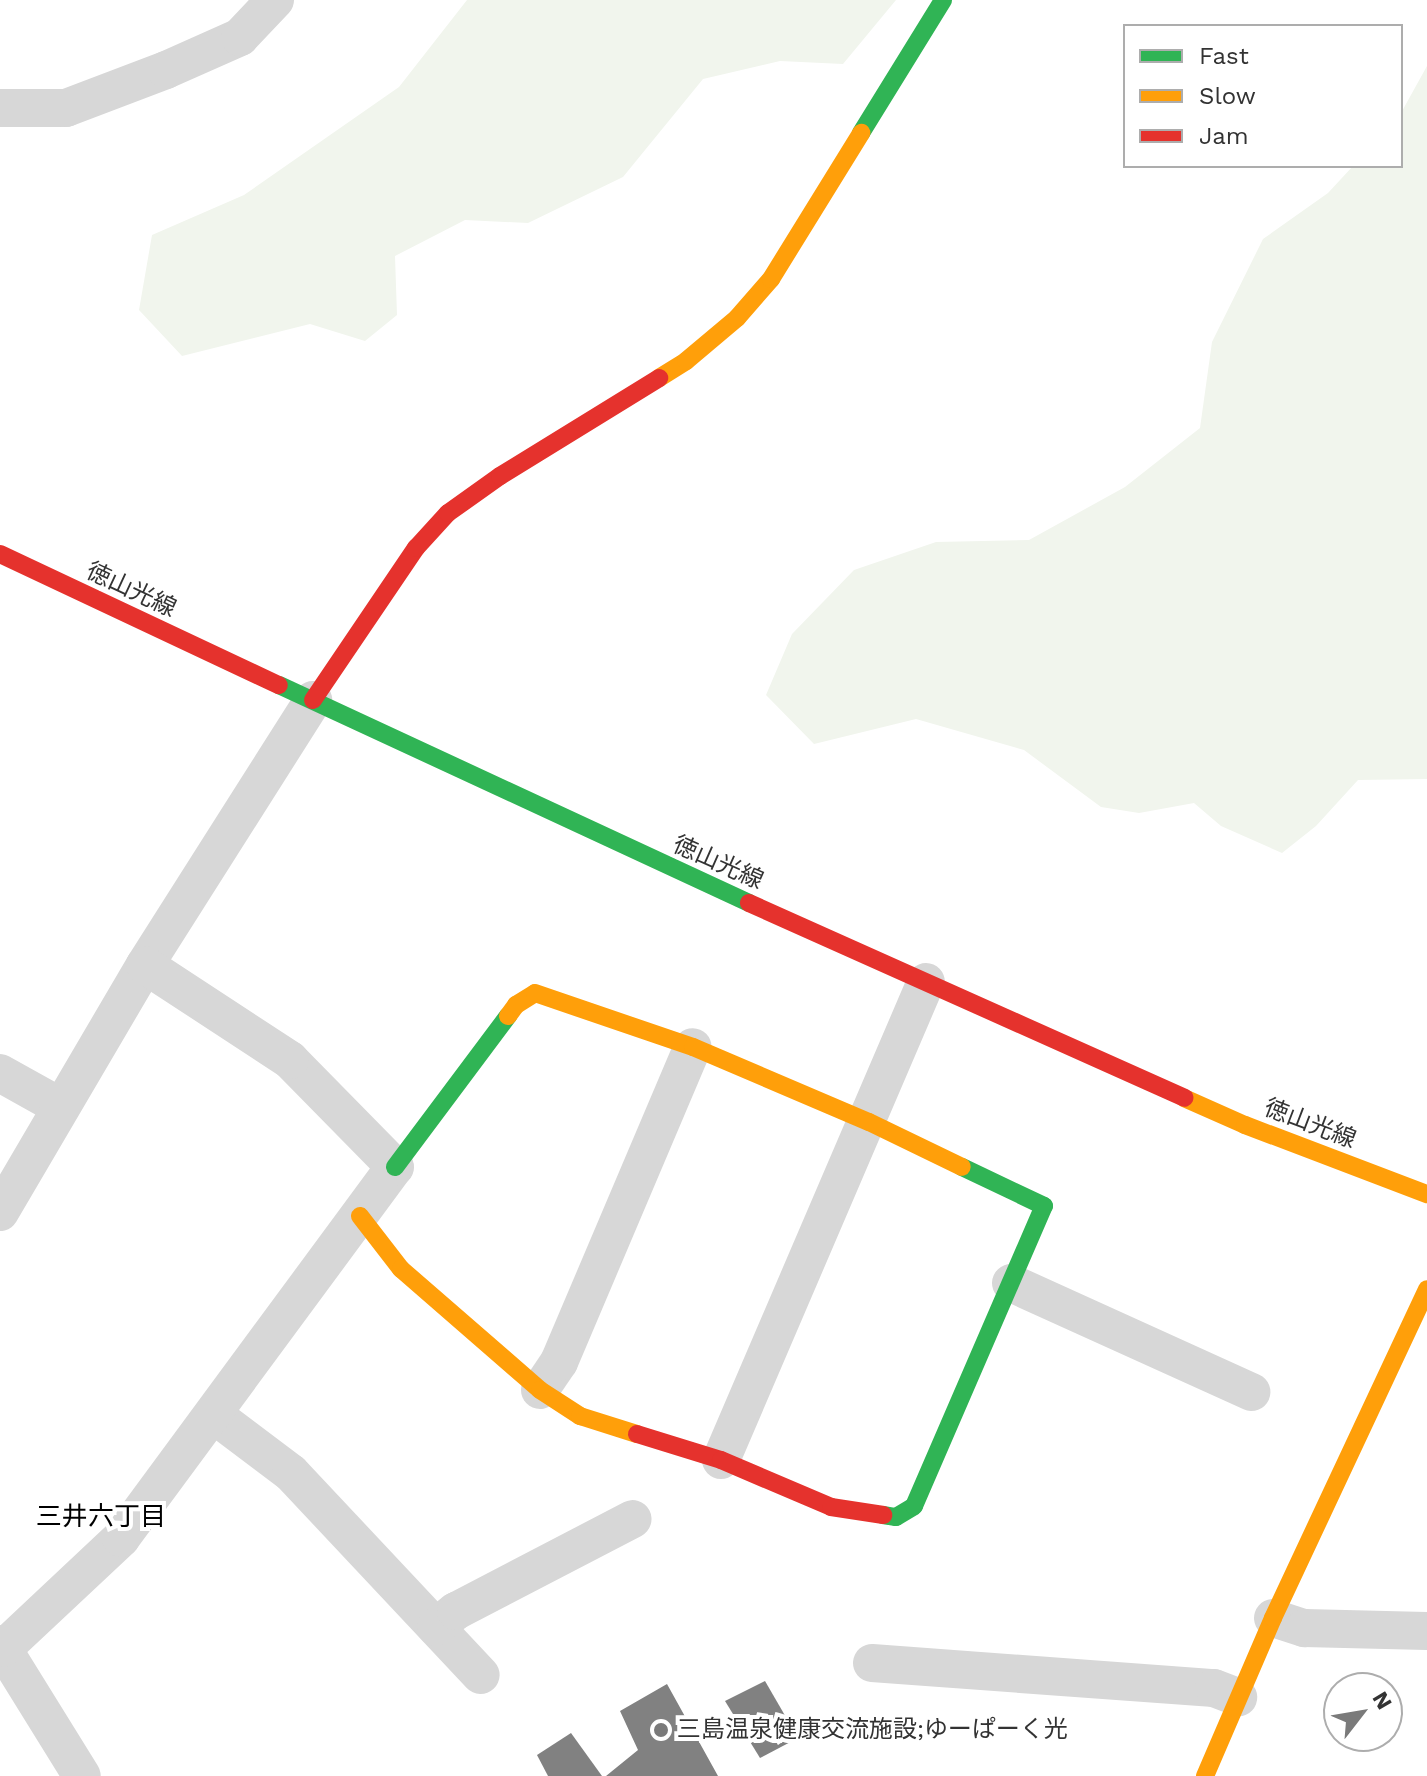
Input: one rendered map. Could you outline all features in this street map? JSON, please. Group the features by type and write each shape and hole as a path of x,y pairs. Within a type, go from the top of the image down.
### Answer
{"street":[{"path":"0,108 66,108 166,70 240,37 275,0"},
{"path":"0,1212 145,965 313,700 416,548 448,513 500,476 686,361 737,318 771,279 943,0"},
{"name":"徳山光線","path":"0,554 695,879 1245,1125 1427,1194"},
{"path":"145,965 290,1060 395,1167"},
{"path":"721,1460 869,1122 926,982"},
{"path":"82,1776 2,1646 121,1538 516,1005 535,993 693,1047 869,1122 1044,1206 914,1506 896,1517 831,1507 721,1460 580,1416 540,1390 401,1269 360,1216"},
{"path":"540,1390 559,1362 693,1047"},
{"path":"0,1073 61,1107"},
{"path":"1011,1283 1251,1392"},
{"path":"1205,1776 1273,1618 1427,1289"},
{"path":"214,1415 291,1473 481,1675"},
{"path":"436,1627 456,1611 633,1519"},
{"path":"1273,1618 1304,1628 1427,1631"},
{"path":"872,1663 1214,1688 1238,1697"}],"shaded area":[{"path":"467,0 896,0 843,64 780,61 703,79 623,177 528,223 465,220 395,256 397,315 365,341 310,324 182,356 139,310 152,235 244,195 399,87"},
{"path":"1427,66 1427,779 1358,780 1316,826 1282,853 1221,826 1194,803 1139,813 1101,807 1024,750 916,719 814,744 766,695 792,634 854,570 936,542 1029,540 1125,487 1200,428 1212,342 1263,239 1328,193 1351,168 1403,168 1403,109"}],"building":[{"path":"765,1681 798,1738 760,1758 725,1701"},
{"name":"三島温泉健康交流施設;ゆーぱーく光","path":"667,1684 718,1776 606,1776 638,1750 620,1711"},
{"path":"571,1733 602,1776 548,1776 537,1755"}],"traffic: fast":[{"path":"861,133 943,0"},
{"path":"279,685 749,903"},
{"path":"395,1167 508,1016"},
{"path":"883,1515 896,1517 914,1506 1044,1206 962,1167"}],"traffic: slow":[{"path":"659,378 686,361 737,318 771,279 861,133"},
{"path":"508,1016 516,1005 535,993 693,1047 869,1122 962,1167"},
{"path":"1184,1098 1245,1125 1427,1194"},
{"path":"360,1216 401,1269 540,1390 580,1416 637,1434"},
{"path":"1205,1776 1273,1618 1427,1289"}],"traffic: jam":[{"path":"313,700 416,548 448,513 500,476 659,378"},
{"path":"0,554 279,685"},
{"path":"749,903 1184,1098"},
{"path":"637,1434 721,1460 831,1507 883,1515"}],"place":[{"name":"三島温泉健康交流施設;ゆーぱーく光","path":"661,1730"}],"district":[{"name":"三井六丁目","path":"101,1517"}]}
